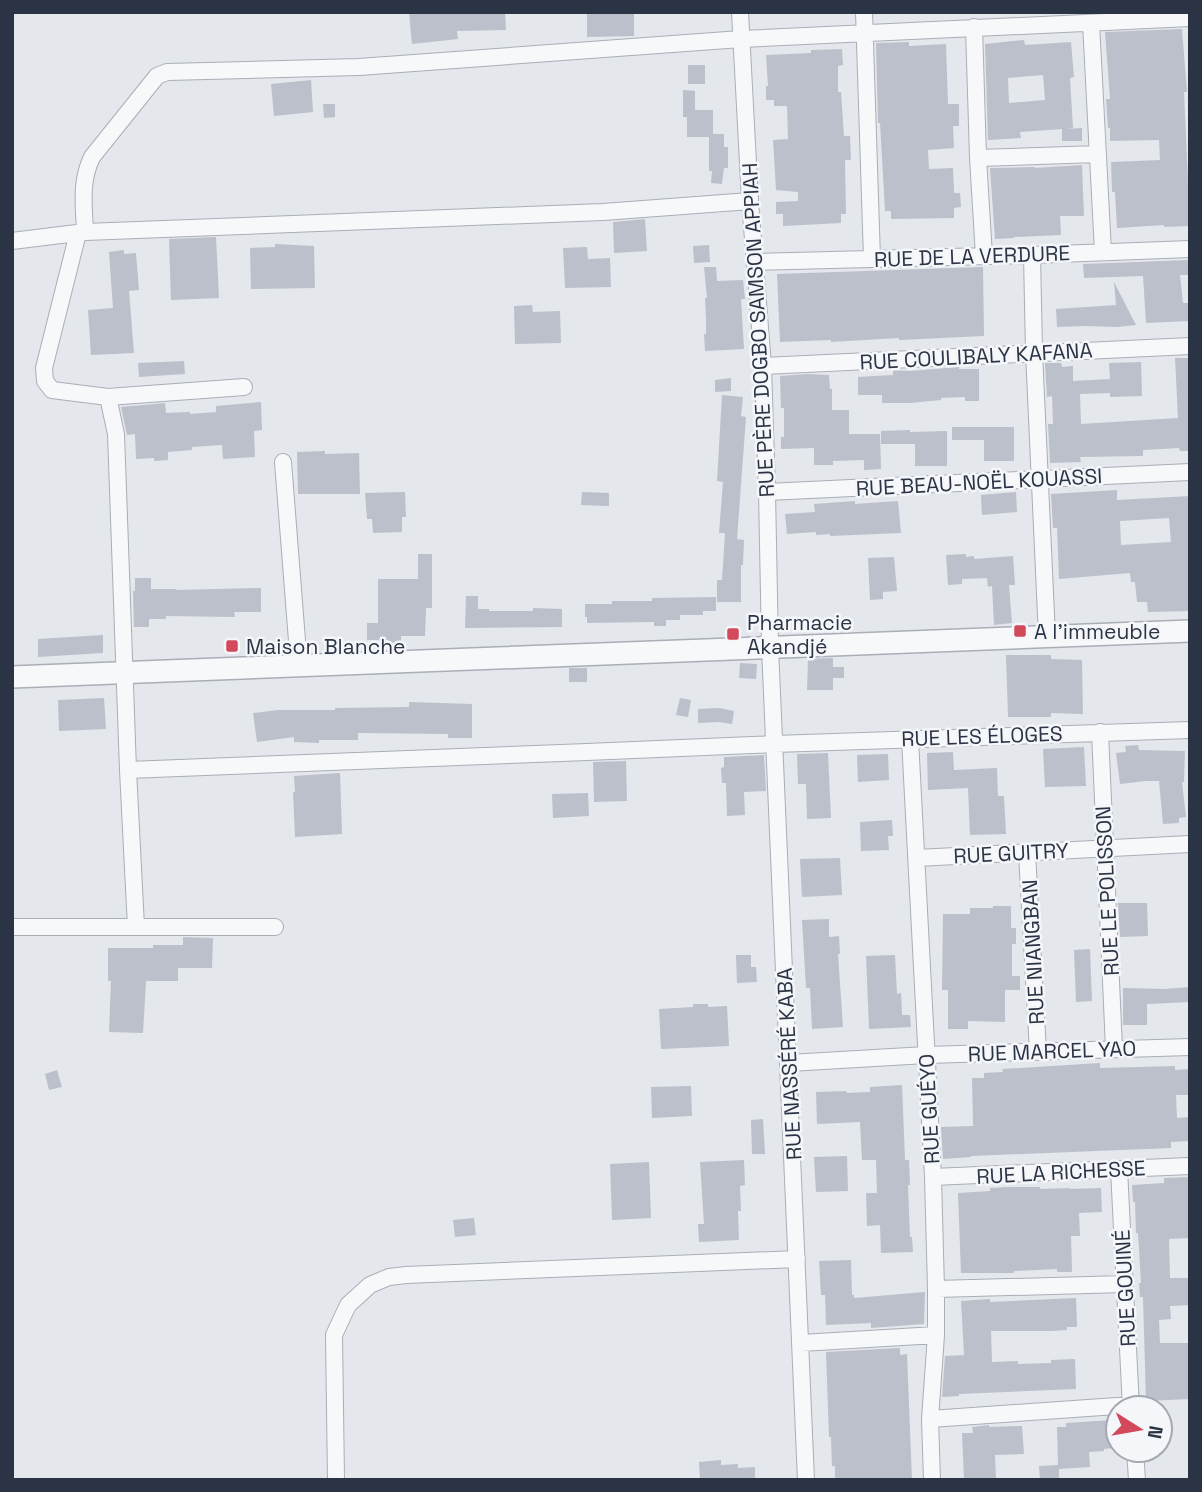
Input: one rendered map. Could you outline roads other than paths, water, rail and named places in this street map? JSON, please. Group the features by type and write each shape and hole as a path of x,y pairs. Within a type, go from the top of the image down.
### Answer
{"street":[{"name":"RUE PÈRE DOGBO SAMSON APPIAH","path":"740,12 750,201 763,366 770,648"},
{"path":"864,12 872,259"},
{"path":"244,387 108,397 52,390 45,381 44,368 82,233 85,171 92,157 157,76 167,72 359,67 741,40 1190,18"},
{"path":"1091,23 1103,252"},
{"path":"974,27 984,256"},
{"path":"978,158 1098,154"},
{"path":"12,241 82,233 589,212 750,201"},
{"name":"RUE DE LA VERDURE","path":"755,261 1190,249"},
{"path":"1032,255 1046,637"},
{"name":"RUE COULIBALY KAFANA","path":"763,366 1190,346"},
{"path":"108,397 116,434 136,927"},
{"path":"283,462 299,666"},
{"name":"RUE BEAU-NOËL KOUASSI","path":"767,492 1190,472"},
{"path":"12,677 1190,631"},
{"name":"RUE NASSÉRÉ KABA","path":"770,648 807,1480"},
{"name":"RUE LES ÉLOGES","path":"128,769 1190,730"},
{"name":"RUE LE POLISSON","path":"1100,732 1114,1049"},
{"name":"RUE GUÉYO","path":"910,739 933,1177 936,1289 936,1335 930,1419 933,1480"},
{"name":"RUE GUITRY","path":"917,858 1190,845"},
{"name":"RUE NIANGBAN","path":"1027,853 1038,1052"},
{"path":"12,927 275,927"},
{"name":"RUE MARCEL YAO","path":"789,1063 926,1055 1190,1047"},
{"name":"RUE LA RICHESSE","path":"933,1177 1190,1166"},
{"name":"RUE GOUINÉ","path":"1119,1169 1130,1394"},
{"path":"336,1480 334,1335 348,1305 370,1285 389,1277 406,1275 797,1259"},
{"path":"936,1289 1125,1284"},
{"path":"801,1343 936,1335"},
{"path":"930,1419 1104,1408"}],"place":[{"name":"A l'immeuble","path":"1020,631"},
{"name":"Pharmacie Akandjé","path":"733,634"},
{"name":"Maison Blanche","path":"232,646"}]}
